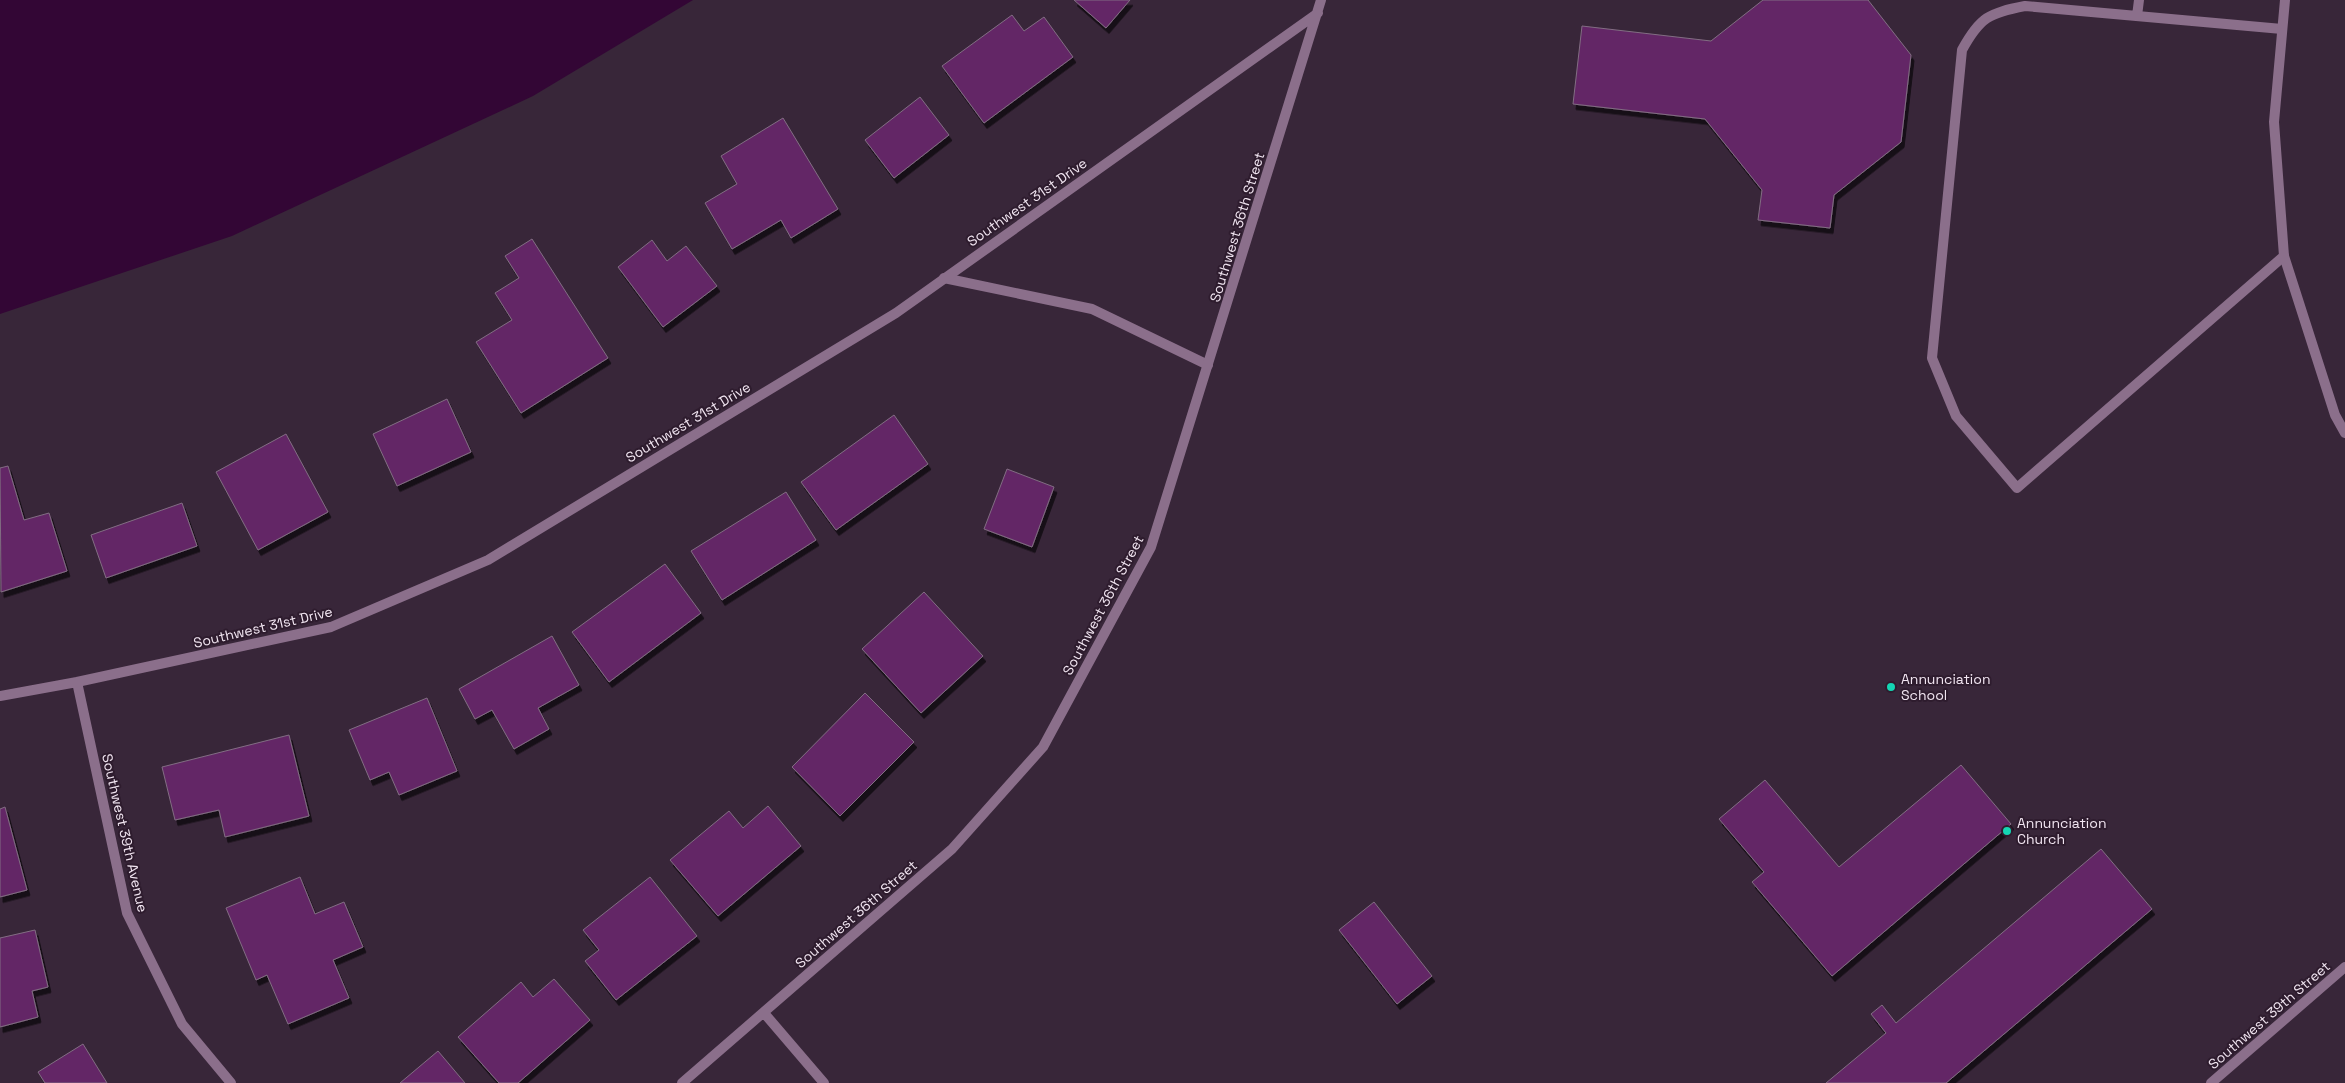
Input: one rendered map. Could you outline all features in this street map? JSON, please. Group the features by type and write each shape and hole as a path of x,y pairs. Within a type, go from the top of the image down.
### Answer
{"street":[{"name":"Southwest 36th Street","path":"682,1083 952,849 1043,747 1151,547 1322,0"},
{"path":"2138,16 2139,0"},
{"path":"2285,0 2274,122 2284,256 2335,414 2345,434"},
{"path":"2282,29 2025,6 1995,12 1972,30 1962,50 1932,358 1956,416 2017,488 2284,256"},
{"name":"Southwest 31st Drive","path":"0,696 78,682 331,627 488,560 888,318 1318,14"},
{"path":"944,278 1092,309 1208,366"},
{"name":"Southwest 39th Avenue","path":"78,682 127,913 182,1024 231,1083"},
{"name":"Southwest 39th Street","path":"2211,1083 2345,967"},
{"path":"764,1013 824,1083"}],"shaded area":[{"path":"0,0 693,0 533,96 232,236 0,314"}],"building":[{"path":"1074,0 1130,0 1106,28"},
{"path":"1763,0 1868,0 1911,55 1901,142 1834,195 1830,228 1758,220 1762,190 1705,119 1573,104 1582,26 1711,41"},
{"path":"1012,15 1024,31 1044,17 1073,57 984,123 942,66"},
{"path":"920,97 949,135 894,178 865,140"},
{"path":"783,118 838,209 791,238 781,220 732,249 705,203 737,184 721,156"},
{"path":"532,239 608,358 521,413 476,342 512,320 495,293 519,278 505,256"},
{"path":"652,240 667,261 686,246 717,286 663,327 618,267"},
{"path":"447,399 471,452 397,486 373,434"},
{"path":"894,415 928,464 836,530 801,482"},
{"path":"286,434 328,512 258,550 216,472"},
{"path":"8,466 24,520 49,513 67,571 1,592 0,468"},
{"path":"1007,469 1054,487 1032,547 984,529"},
{"path":"786,492 816,540 722,600 691,551"},
{"path":"182,503 197,546 106,578 91,535"},
{"path":"665,564 701,613 609,682 572,632"},
{"path":"924,592 983,656 921,713 862,649"},
{"path":"552,636 579,685 538,708 549,729 514,749 492,710 475,719 459,689"},
{"path":"865,693 914,742 840,816 792,767"},
{"path":"427,698 457,771 399,795 389,772 370,780 349,730"},
{"path":"289,735 309,816 225,837 219,810 175,820 162,767"},
{"path":"1961,765 2011,824 1832,976 1752,882 1764,872 1719,819 1765,780 1839,867"},
{"path":"768,806 801,846 718,916 670,860 729,811 743,828"},
{"path":"5,807 27,890 0,897 0,809"},
{"path":"2101,849 2152,909 1946,1083 1826,1083 1886,1033 1871,1014 1882,1005 1896,1023"},
{"path":"300,877 315,914 344,902 363,947 333,960 349,998 288,1024 267,975 256,980 226,908"},
{"path":"650,877 697,936 616,1000 585,961 599,950 583,930"},
{"path":"1374,902 1432,976 1397,1004 1339,930"},
{"path":"35,930 48,987 32,991 38,1017 0,1027 0,938"},
{"path":"554,979 590,1020 518,1083 499,1083 458,1037 521,982 533,997"},
{"path":"83,1044 107,1083 45,1083 38,1072"},
{"path":"438,1051 465,1083 400,1083"}],"place":[{"name":"Annunciation School","path":"1891,687"},
{"name":"Annunciation Church","path":"2007,831"}]}
